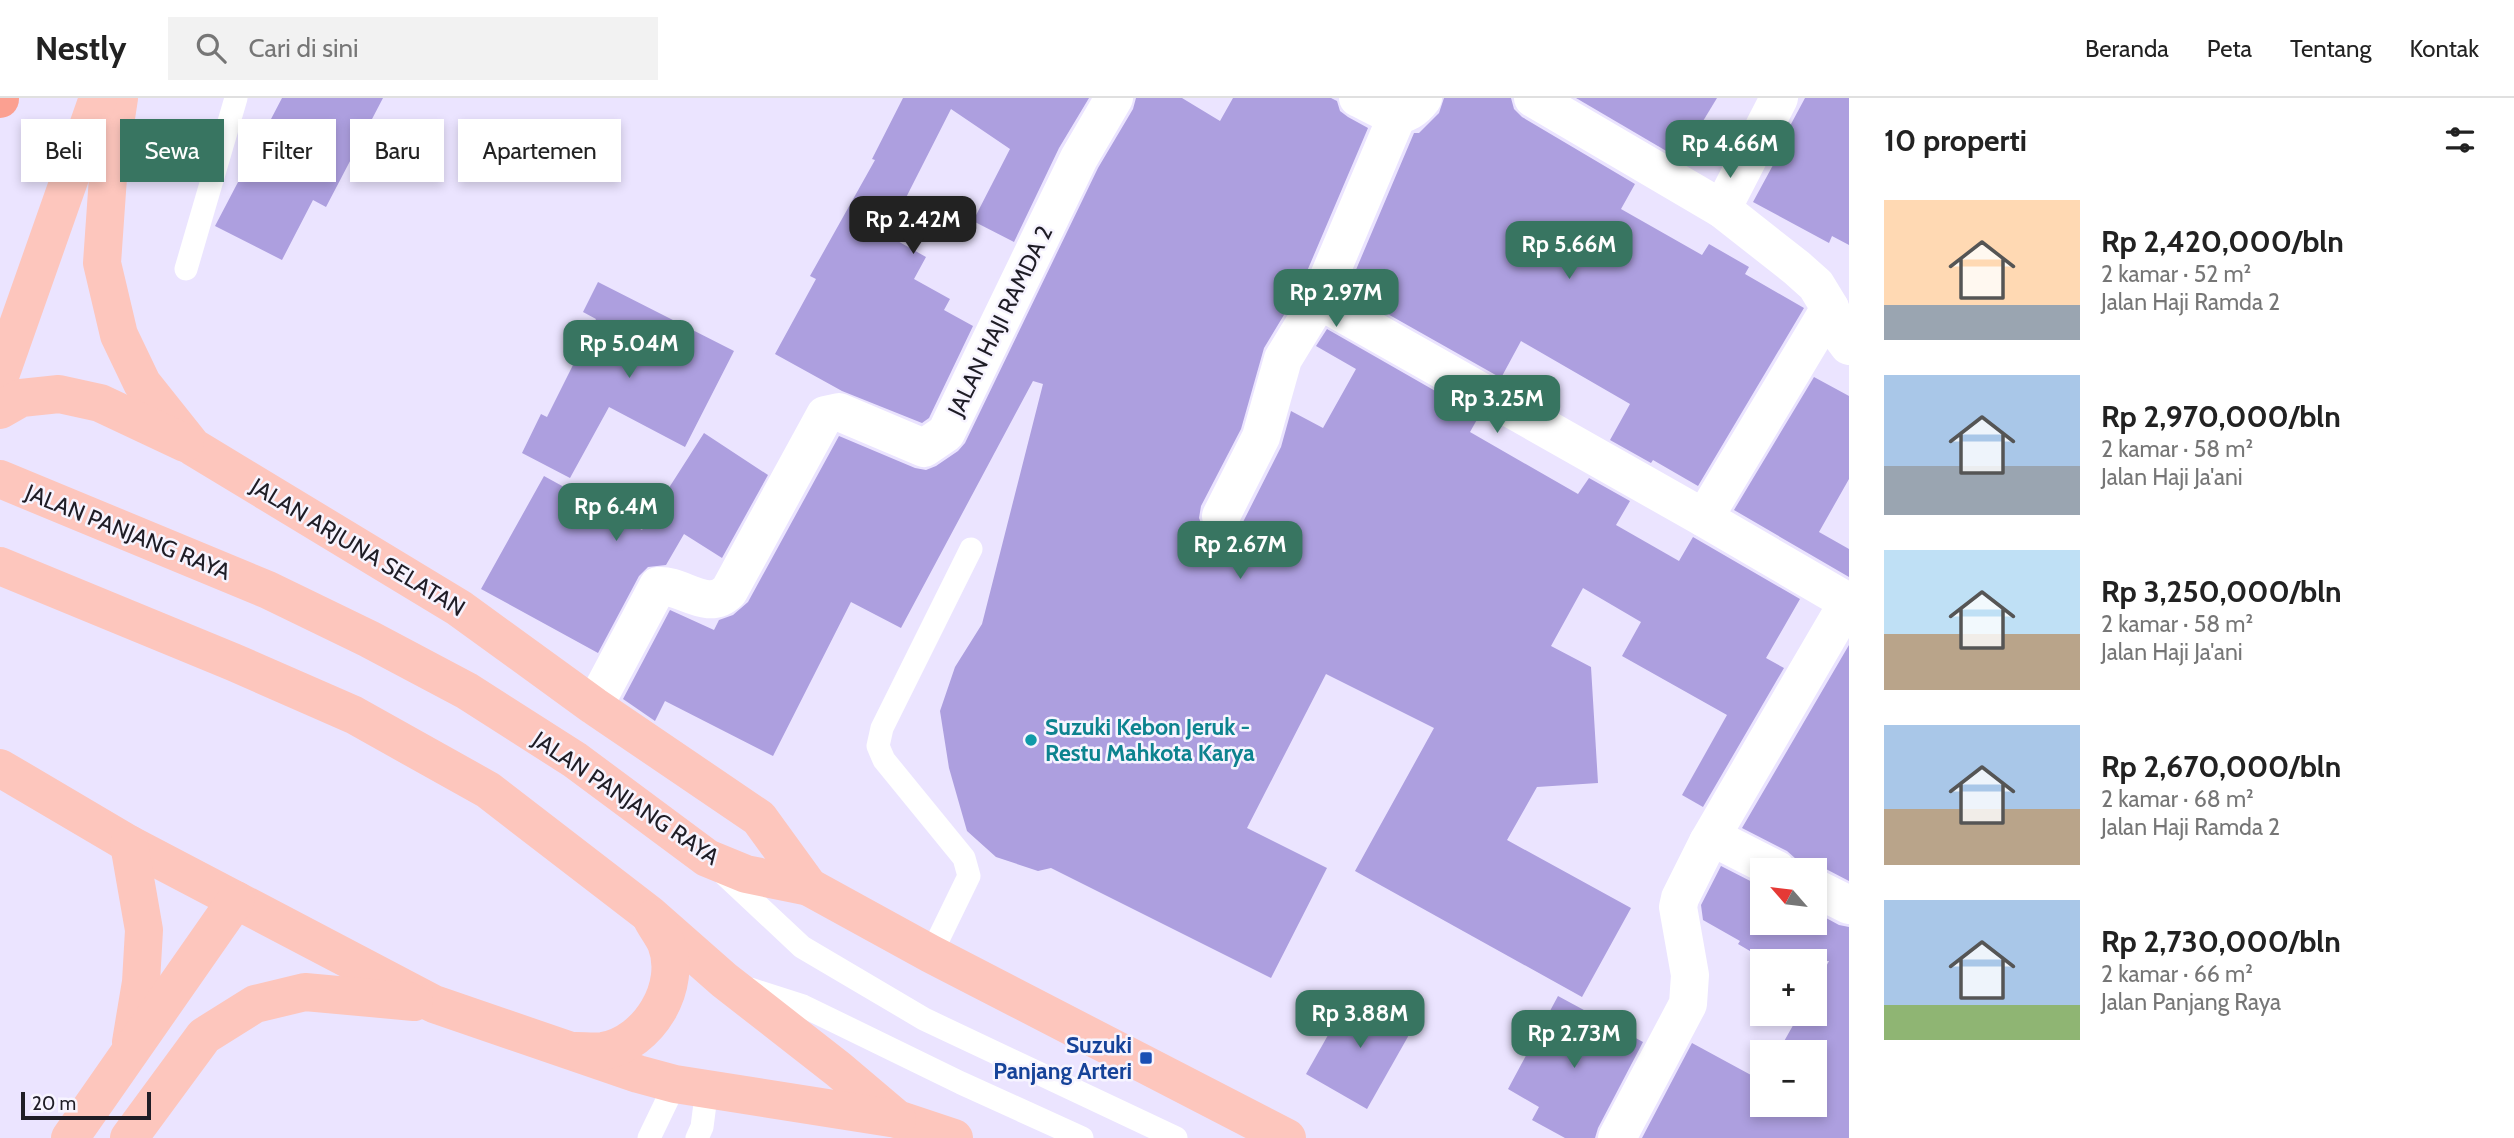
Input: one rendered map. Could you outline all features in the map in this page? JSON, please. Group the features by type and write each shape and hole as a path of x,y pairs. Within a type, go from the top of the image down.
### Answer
{"main road":[{"path":"0,376 98,98"},
{"name":"JALAN ARJUNA SELATAN","path":"119,98 109,163 102,262 119,335 142,383 193,447 459,608 594,706 758,818 809,887"},
{"path":"0,410 21,398 60,394 100,403 193,447"},
{"name":"JALAN PANJANG RAYA","path":"0,479 268,590 369,639 467,691 575,760 707,858 746,874 809,887 931,954 1287,1138"},
{"path":"0,566 354,715 488,790 649,914 724,980 897,1119"},
{"path":"0,768 129,844 434,1004 638,1074 691,1086 897,1119 943,1136"},
{"path":"129,844 144,930 141,982 130,1051"},
{"path":"70,1138 236,900"},
{"path":"570,1051 605,1051 636,1037 659,1011 670,978 666,944 649,914"},
{"path":"129,1138 204,1035 255,1004 305,992 434,1004"}],"street":[{"name":"JALAN HAJI RAMDA 2","path":"594,706 658,586 671,587 698,599 718,598 729,591 825,415 839,412 925,448 946,433 1079,158 1114,98"},
{"path":"1221,516 1261,437 1283,359 1320,300 1410,107 1358,98"},
{"path":"1533,98 1722,209 1816,285 1830,308 1840,334 1849,346"},
{"path":"1722,209 1779,98"},
{"path":"1320,300 1704,517 1848,602 1707,842 1684,888 1678,907 1690,975 1688,1004 1617,1138"},
{"path":"1704,517 1830,308"},
{"path":"1707,842 1716,839 1753,858"},
{"path":"1827,894 1849,905"}],"lane":[{"path":"186,269 236,98"},
{"path":"931,954 969,876 964,858 884,760 878,746 882,728 971,549"},
{"path":"707,858 802,947 924,1018 1176,1138"},
{"path":"724,980 803,1006 1082,1138"},
{"path":"649,1138 691,1086"},
{"path":"691,1086 702,1127 697,1138"}],"building":[{"path":"282,98 383,98 372,119 350,119 350,161 326,207 313,200 282,260 215,226 238,182 336,182 336,119 271,119"},
{"path":"903,98 1089,98 1059,148 1014,242 973,221 1010,149 951,109 887,235 926,257 914,279 950,299 944,310 973,326 929,418 922,423 842,391 775,354 816,279 810,276 875,160 872,159"},
{"path":"1136,98 1182,98 1220,121 1233,98 1331,98 1337,101 1340,111 1368,128 1299,290 1264,348 1241,429 1201,506 1199,518 1203,528 1211,535 1223,538 1233,534 1241,526 1281,447 1291,411 1323,428 1356,369 1316,346 1327,329 1479,416 1470,432 1578,494 1589,478 1630,501 1616,525 1679,561 1693,537 1800,599 1766,658 1784,668 1703,807 1682,795 1727,715 1622,656 1641,622 1583,588 1551,646 1591,667 1598,783 1537,787 1507,840 1631,908 1582,997 1355,871 1434,728 1326,674 1247,828 1327,868 1271,978 1051,868 1038,871 996,857 967,831 949,768 940,711 955,667 982,624 1043,384 1033,381 901,628 851,602 773,756 665,701 655,721 623,699 670,610 714,630 719,620 733,615 748,602 839,436 915,468 926,470 958,451 965,443 1098,168 1133,109"},
{"path":"1444,98 1511,98 1514,109 1522,117 1635,184 1621,209 1702,255 1709,244 1749,267 1745,274 1804,308 1698,486 1653,460 1651,463 1610,440 1630,404 1521,341 1501,378 1347,291 1414,133 1419,133 1439,113"},
{"path":"1576,98 1717,98 1680,159"},
{"path":"1805,98 1849,98 1849,245 1832,236 1829,243 1753,202"},
{"path":"598,282 734,351 685,447 609,407 570,478 522,453 541,414 547,417 596,319 583,312"},
{"path":"1814,377 1849,396 1849,479 1819,532 1849,549 1849,577 1734,510"},
{"path":"704,433 768,475 722,558 684,534 666,565 648,567 639,576 598,653 481,589 544,476 642,530"},
{"path":"1849,645 1849,881 1827,870 1827,858 1795,858 1787,851 1742,828"},
{"path":"1721,866 1750,881 1750,935 1827,935 1827,918 1849,927 1849,1138 1642,1138 1692,1043 1750,1074 1750,1117 1827,1117 1827,1040 1785,1040 1793,1026 1827,1026 1827,949 1750,951 1738,944 1740,941 1703,920 1701,905"},
{"path":"1353,991 1414,1026 1367,1109 1306,1074"},
{"path":"1558,996 1643,1042 1595,1138 1565,1138 1532,1120 1539,1107 1508,1089"}],"place":[{"name":"Suzuki Kebon Jeruk - Restu Mahkota Karya","path":"1031,740"},
{"name":"Suzuki Panjang Arteri","path":"1146,1058"}]}
